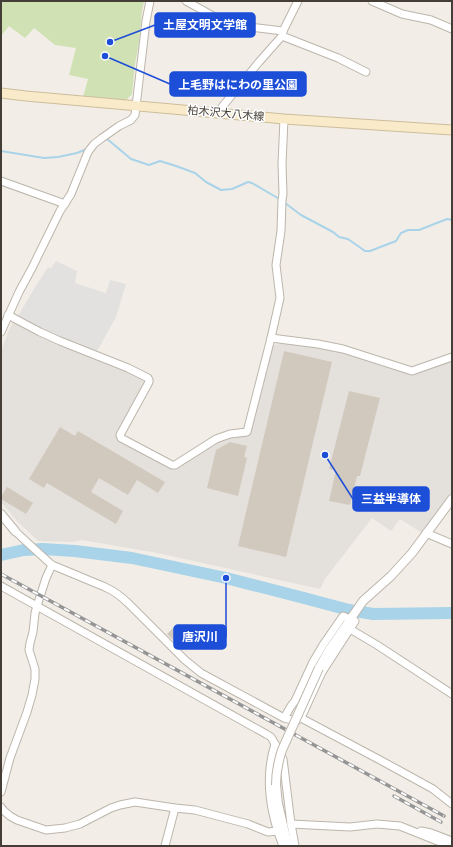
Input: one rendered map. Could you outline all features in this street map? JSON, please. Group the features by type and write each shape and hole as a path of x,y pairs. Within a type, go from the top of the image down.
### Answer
{"main road":[{"name":"柏木沢大八木線","path":"1,93 284,119 452,129"}],"street":[{"path":"1,332 19,292 71,194 88,152 94,144 119,126 131,120 135,115 146,21 150,1"},
{"path":"186,1 233,26 282,34 338,58 366,72"},
{"path":"223,113 222,108 282,34 298,1"},
{"path":"372,1 402,14 431,20 452,29"},
{"path":"8,314 53,338 128,368 148,378 149,382 120,435 121,438 172,465 175,465 216,439 230,434 247,432 280,298 276,265 281,231 284,119"},
{"path":"1,181 65,204"},
{"path":"270,338 318,344 343,349 412,371 452,357"},
{"path":"288,846 278,804 276,785 277,768 282,750 319,668 326,655 363,601 391,576 412,553 452,499"},
{"path":"1,514 15,531 52,565 114,591 201,673 284,718 296,721 301,718 322,672 355,621 351,618 343,616 323,645 313,662 295,701 284,718"},
{"path":"426,533 452,544"},
{"path":"1,792 3,777 27,712 33,690 35,669 29,650 30,643 35,613 46,578 52,565"},
{"path":"1,586 271,737 283,759 295,846"},
{"path":"350,629 384,649 452,694"},
{"path":"301,718 433,789 452,804"},
{"path":"275,744 269,776 269,795 277,831 284,846"},
{"path":"269,776 285,776"},
{"path":"1,806 10,816 17,820 46,830 65,828 80,824 111,808 135,802 195,810 248,824 268,832 277,831"},
{"path":"165,846 174,808"},
{"path":"291,824 350,827 377,824 400,826 411,830 435,843 450,846"},
{"path":"411,830 420,830 452,841"}],"shaded area":[{"path":"56,261 77,271 75,283 106,293 110,280 126,284 116,317 96,353 60,339 54,333 43,330 18,316 48,267 51,268"},
{"path":"13,322 58,345 145,379 146,382 117,437 172,468 176,468 218,442 230,437 250,435 273,345 288,343 343,352 412,374 452,360 452,494 422,533 400,519 391,531 372,518 325,579 320,589 157,553 82,540 73,542 38,541 17,521 1,502 1,351"}],"green space":[{"path":"1,1 144,1 132,94 126,100 83,97 88,79 69,75 76,48 55,45 34,28 25,38 9,26 1,36"}],"building":[{"path":"284,351 332,362 286,557 238,546"},
{"path":"349,391 380,398 360,476 357,476 350,505 329,501 336,470 329,469"},
{"path":"60,427 75,436 78,431 165,482 158,493 137,480 128,495 99,478 91,492 123,511 116,524 47,483 44,488 29,479"},
{"path":"230,442 247,446 244,457 247,458 238,496 207,488 216,450"},
{"path":"7,487 33,503 26,514 1,499"},
{"path":"174,627 182,635 175,642 167,634"}],"waterway":[{"path":"106,138 131,159 149,165 160,161 176,166 195,173 206,182 221,190 232,189 248,182 252,183 281,200"},
{"path":"1,151 44,158 58,157 87,149"},
{"path":"285,203 301,215 333,232 339,237 348,239 365,251 370,251 396,241 401,233 408,230 419,230 447,219 452,220"},
{"path":"1,555 24,550 43,549 75,551 132,558 226,578 349,610 373,614 452,613"}],"railway":[{"path":"1,574 444,816"},
{"path":"394,796 441,822"}],"place":[{"name":"土屋文明文学館","path":"110,42"},
{"name":"上毛野はにわの里公園","path":"105,56"},
{"name":"三益半導体","path":"325,455"},
{"name":"唐沢川","path":"226,578"}]}
